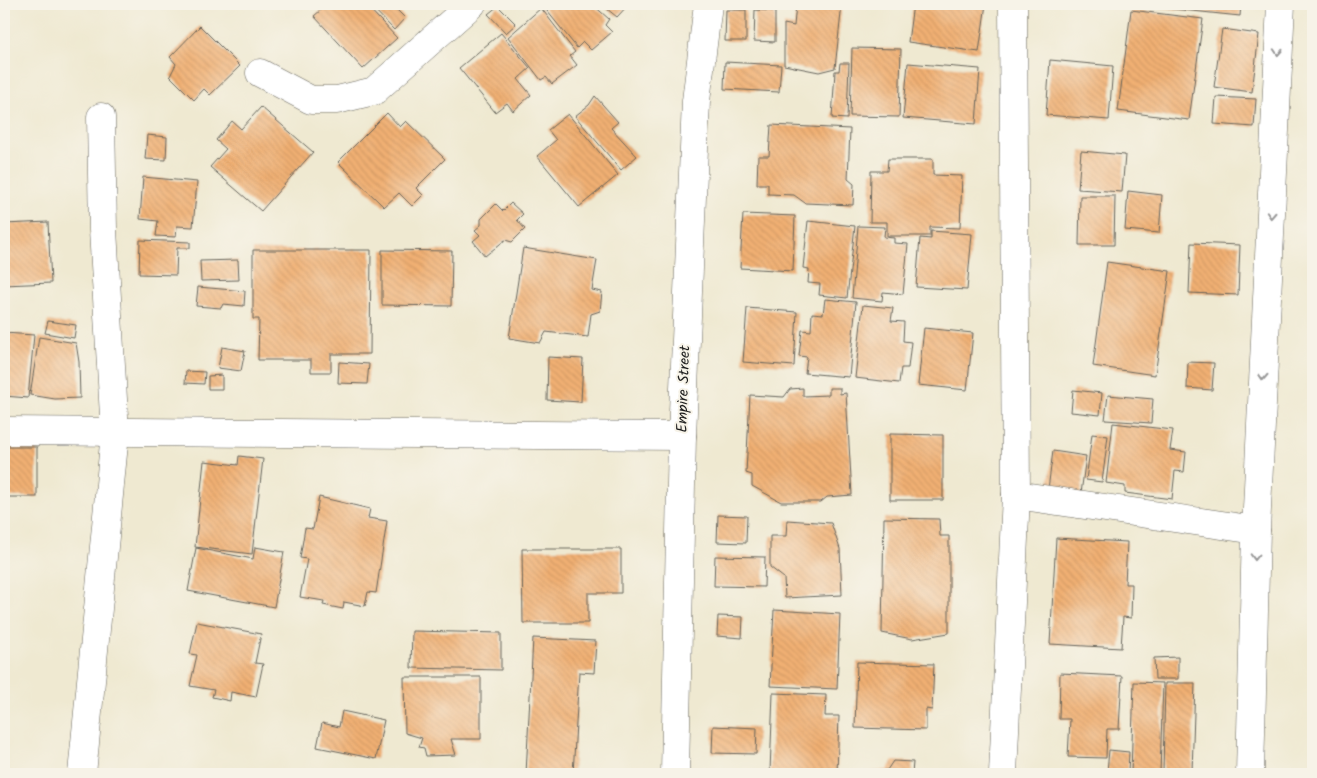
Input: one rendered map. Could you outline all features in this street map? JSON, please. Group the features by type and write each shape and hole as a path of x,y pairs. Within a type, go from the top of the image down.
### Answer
{"street":[{"path":"260,73 311,100 337,100 374,91 472,4"},
{"name":"Empire Street","path":"675,774 682,436 696,101 708,4"},
{"path":"1003,774 1016,495 1013,4"},
{"path":"1250,774 1256,530 1281,4"},
{"path":"82,774 115,433 103,230 101,117"},
{"path":"4,430 115,433 682,436"},
{"path":"1016,495 1256,530"}],"building":[{"path":"328,4 365,4 397,38 363,69 314,16"},
{"path":"369,4 391,4 405,18 394,30"},
{"path":"546,4 592,4 609,19 605,25 612,32 591,50 583,42 577,48 543,6"},
{"path":"601,4 629,4 617,17"},
{"path":"796,4 842,4 835,68 819,72 784,65 784,24 794,26"},
{"path":"913,4 986,4 979,52 908,42"},
{"path":"1125,4 1241,4 1240,16"},
{"path":"498,6 516,24 506,33 488,14"},
{"path":"541,8 575,52 570,56 577,65 552,84 546,77 541,80 508,37"},
{"path":"726,10 746,10 746,41 725,41"},
{"path":"755,10 775,11 775,42 754,41"},
{"path":"1131,10 1203,19 1189,120 1118,111"},
{"path":"200,26 240,66 210,95 204,89 194,100 170,76 176,64 170,57"},
{"path":"1222,29 1259,34 1252,92 1214,87"},
{"path":"501,33 530,68 518,79 531,95 513,111 507,103 495,112 459,68"},
{"path":"852,48 901,49 899,117 850,116"},
{"path":"1050,60 1113,66 1109,120 1046,115"},
{"path":"725,62 781,65 779,92 724,89"},
{"path":"840,63 849,63 847,119 832,118 835,71 839,71"},
{"path":"908,63 980,69 976,124 903,118"},
{"path":"595,96 618,122 611,128 637,156 621,170 575,116 589,105"},
{"path":"1216,97 1256,99 1254,127 1214,124"},
{"path":"261,107 313,152 261,211 210,167 226,149 216,140 232,121 241,129"},
{"path":"387,113 400,127 406,121 445,159 416,188 423,195 412,206 399,193 384,207 338,162"},
{"path":"568,114 618,175 579,207 537,156 556,140 548,130"},
{"path":"771,125 850,129 848,179 854,184 853,205 805,203 794,195 768,194 768,184 757,184 758,156 769,156"},
{"path":"147,135 167,137 166,160 145,159"},
{"path":"1081,151 1125,155 1122,192 1078,189"},
{"path":"888,159 933,159 933,175 962,176 960,228 930,227 930,236 887,236 887,222 870,222 871,171 887,171"},
{"path":"143,177 197,182 193,227 177,226 176,237 156,236 158,221 140,219"},
{"path":"1128,191 1162,195 1159,233 1125,230"},
{"path":"1080,196 1115,196 1114,245 1079,245"},
{"path":"511,203 523,214 517,220 525,229 512,242 505,240 485,256 473,241 480,235 475,230 481,225 481,219 496,204 503,211"},
{"path":"743,214 795,216 793,271 740,268"},
{"path":"808,221 855,226 847,298 819,295 820,284 808,283 809,269 803,268"},
{"path":"48,222 51,283 4,285 4,224"},
{"path":"858,226 885,227 884,237 894,238 894,243 908,244 903,294 883,292 882,301 852,298"},
{"path":"931,231 972,234 967,290 916,287 920,238 931,239"},
{"path":"140,240 190,242 190,248 177,248 176,275 139,274"},
{"path":"1191,243 1240,245 1238,295 1189,293"},
{"path":"523,248 597,260 592,290 602,292 600,311 591,314 588,337 546,332 540,343 509,338"},
{"path":"253,250 371,250 370,354 331,354 331,372 311,372 311,360 258,360 259,319 253,319"},
{"path":"382,250 452,251 451,306 382,305"},
{"path":"238,260 239,280 201,281 200,261"},
{"path":"1107,262 1170,271 1155,375 1093,366"},
{"path":"198,287 245,291 244,306 223,304 221,308 196,306"},
{"path":"825,299 856,302 849,377 805,373 807,357 799,356 802,330 811,331 812,313 823,314"},
{"path":"863,305 893,308 891,321 904,322 903,341 911,342 908,368 901,368 899,383 855,378"},
{"path":"747,308 797,312 794,366 743,362"},
{"path":"48,321 76,325 74,338 45,333"},
{"path":"924,328 973,333 967,390 918,385"},
{"path":"4,333 34,335 28,398 4,396"},
{"path":"39,337 76,343 79,362 80,398 55,399 30,395"},
{"path":"222,347 245,351 241,371 218,368"},
{"path":"548,357 583,359 581,402 547,400"},
{"path":"339,362 369,364 367,384 338,383"},
{"path":"1188,362 1214,363 1212,390 1187,388"},
{"path":"186,371 205,372 204,384 185,383"},
{"path":"222,375 222,389 208,389 208,376"},
{"path":"803,388 803,396 829,395 829,388 840,388 840,394 846,393 852,495 827,497 821,502 781,502 752,486 752,475 746,473 750,395 784,397 790,389"},
{"path":"1073,390 1102,393 1100,415 1071,412"},
{"path":"1108,395 1153,399 1151,423 1105,420"},
{"path":"1113,423 1173,430 1170,450 1186,452 1184,472 1175,471 1172,499 1125,493 1125,486 1106,483"},
{"path":"890,434 943,435 943,500 890,500"},
{"path":"1092,434 1108,436 1102,482 1086,480"},
{"path":"4,447 37,447 37,497 4,497"},
{"path":"1053,451 1086,456 1080,501 1047,497"},
{"path":"239,456 263,459 252,554 195,547 204,461 238,465"},
{"path":"319,497 370,509 368,518 387,521 376,593 368,592 365,606 344,602 343,609 323,605 324,601 300,597 307,559 300,558 305,528 313,529"},
{"path":"718,515 747,516 746,543 717,542"},
{"path":"884,518 939,519 940,536 949,536 949,633 912,639 882,633"},
{"path":"787,520 831,523 840,549 842,595 785,598 784,578 770,567 770,536 786,536"},
{"path":"1056,538 1127,542 1125,584 1132,584 1131,618 1123,617 1121,648 1050,644"},
{"path":"255,547 284,552 274,607 188,591 196,548 253,559"},
{"path":"522,549 621,549 621,593 588,593 588,623 523,623"},
{"path":"715,556 765,557 764,587 714,586"},
{"path":"774,610 840,614 837,689 770,686"},
{"path":"718,616 743,617 742,638 717,636"},
{"path":"197,622 261,634 255,663 263,664 256,697 231,692 230,701 212,697 214,690 190,686 197,655 190,654"},
{"path":"412,631 501,633 501,670 411,668"},
{"path":"533,638 596,641 594,673 579,672 573,774 526,774"},
{"path":"1178,657 1178,679 1155,679 1154,658"},
{"path":"857,662 934,664 932,710 926,709 926,730 855,728"},
{"path":"1060,673 1122,676 1119,729 1107,729 1106,758 1068,757 1070,719 1059,719"},
{"path":"404,677 481,677 481,739 451,739 456,755 426,756 424,748 419,747 422,738 405,733"},
{"path":"1134,682 1163,683 1160,773 1131,772"},
{"path":"1165,683 1195,683 1192,772 1163,771"},
{"path":"773,693 826,695 825,716 839,716 837,774 770,772"},
{"path":"342,711 384,720 376,759 317,747 322,723 339,727"},
{"path":"713,726 757,728 756,754 712,753"},
{"path":"1109,750 1129,752 1128,773 1107,772"},
{"path":"893,761 913,762 912,774 851,774 887,770"}]}
